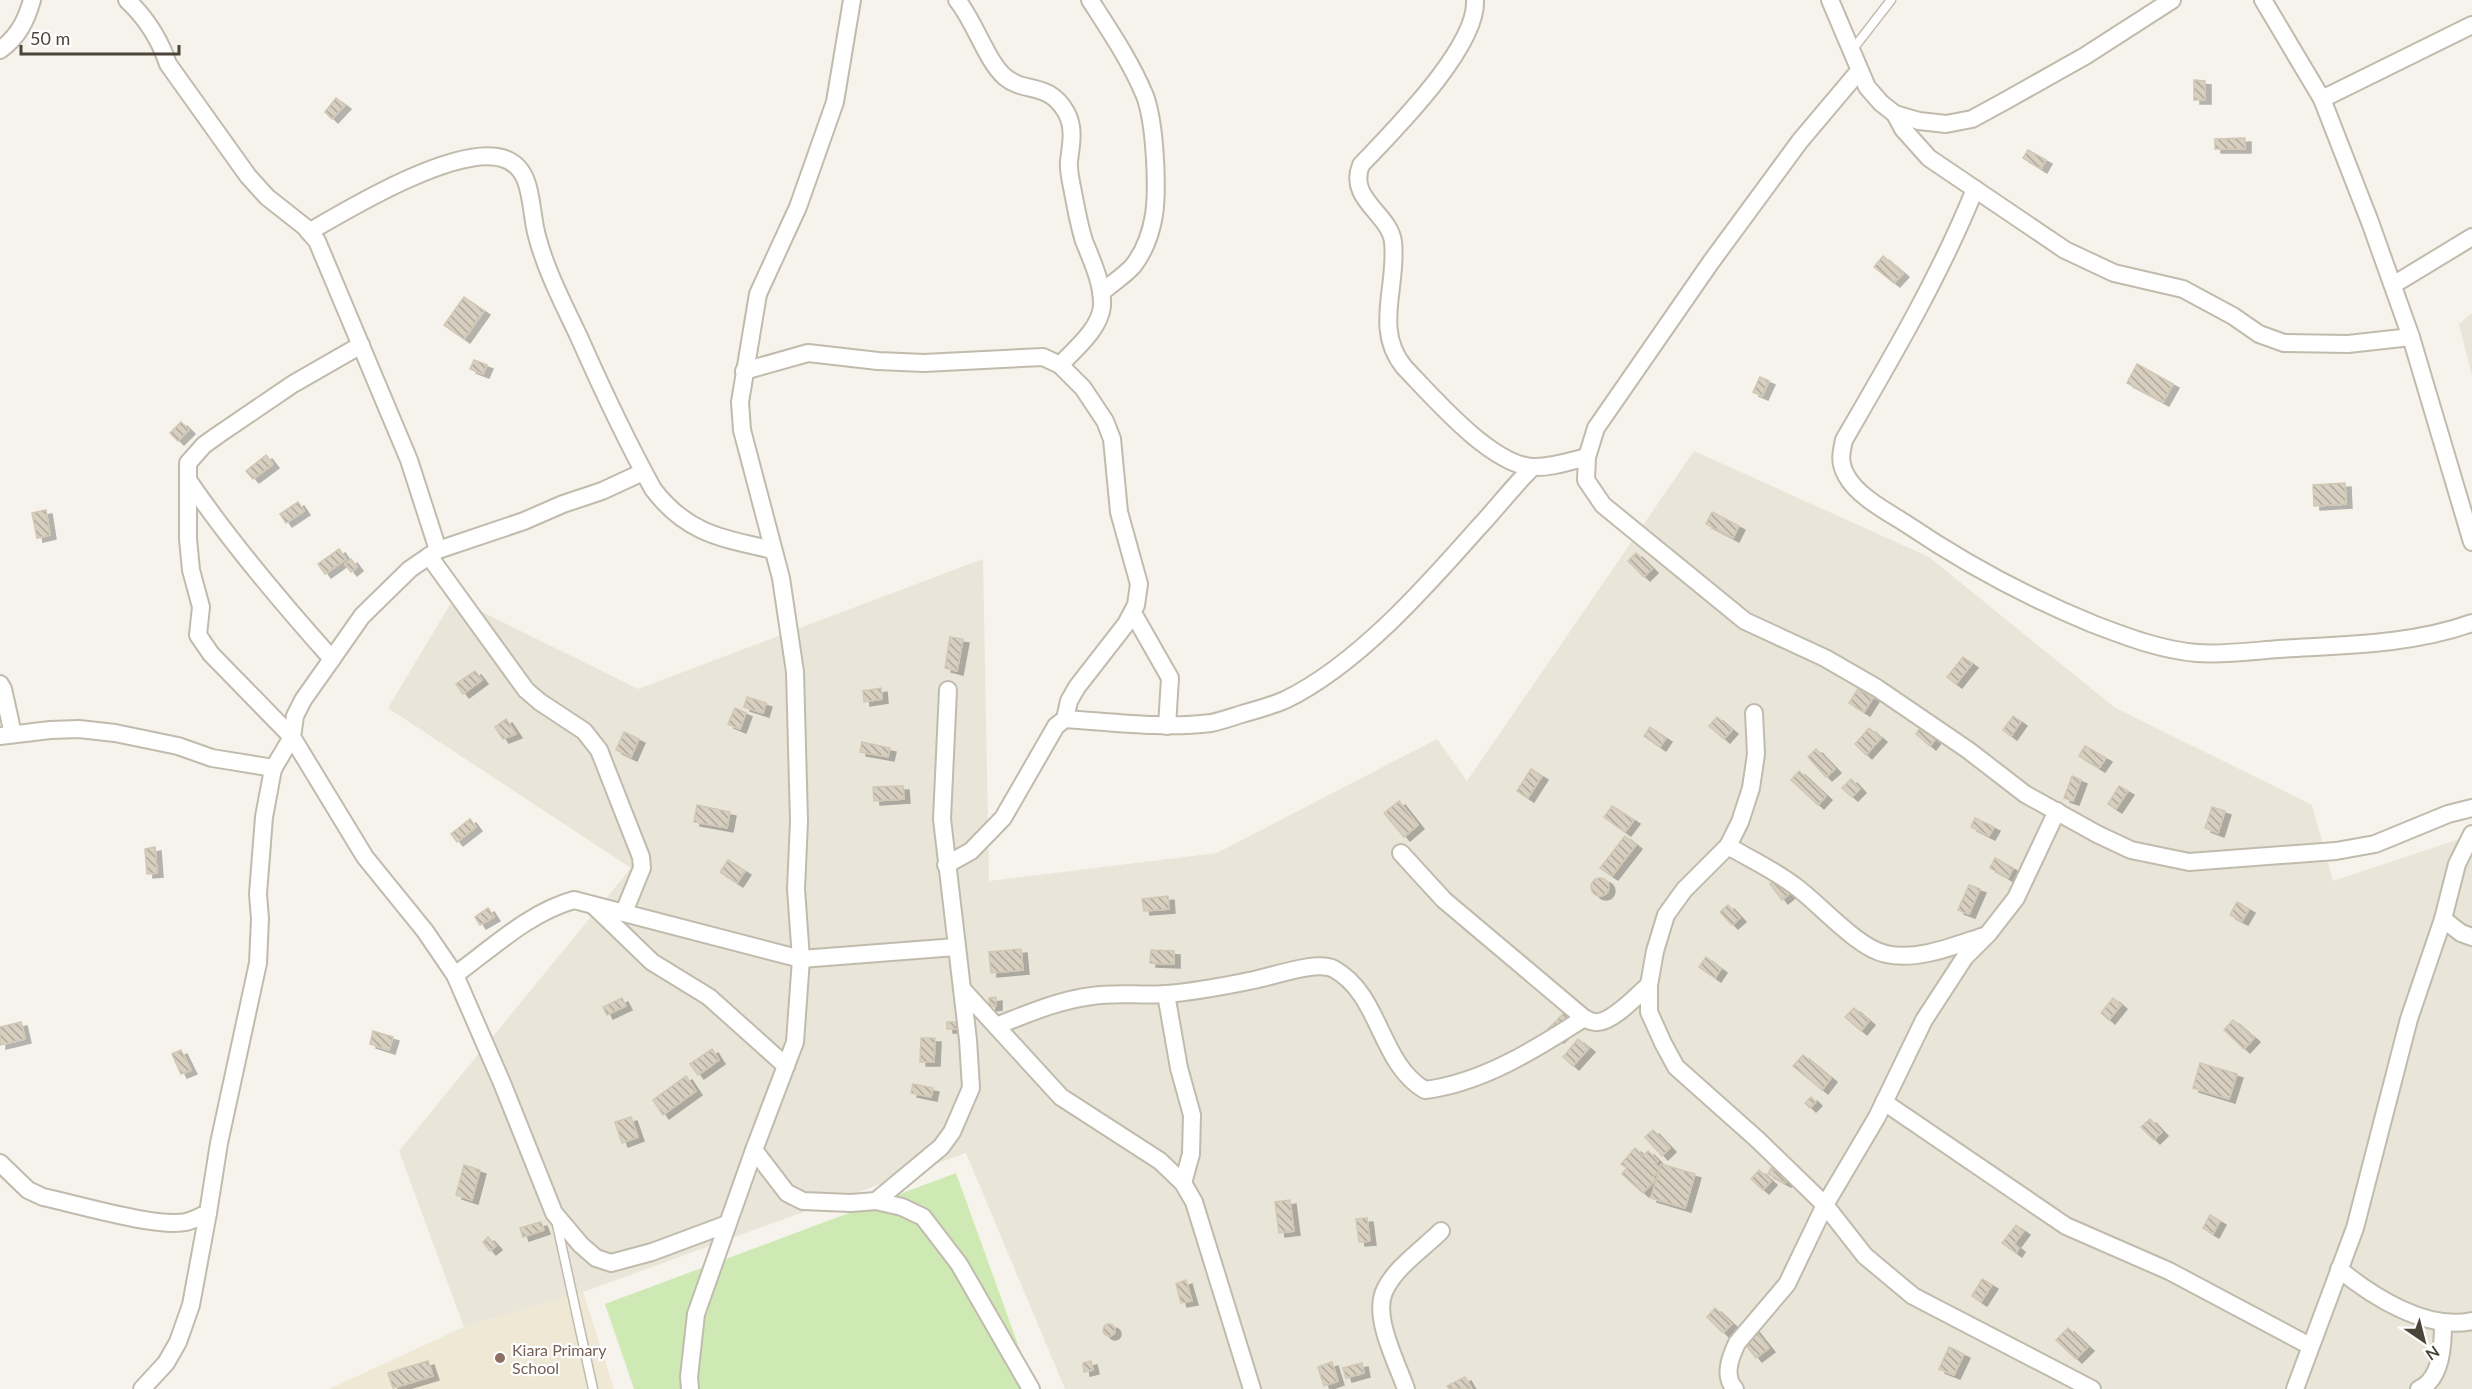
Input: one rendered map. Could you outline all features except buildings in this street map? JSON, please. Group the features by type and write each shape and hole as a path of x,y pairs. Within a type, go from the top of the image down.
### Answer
{"street":[{"path":"0,50 16,36 27,18 32,0"},
{"path":"127,0 139,12 163,50 173,72 248,176 267,197 309,231 317,241 409,460 434,553 526,690 584,731 599,750 642,861 642,868 624,912"},
{"path":"690,1389 689,1377 696,1314 795,1042 801,959 796,889 799,821 795,672 780,578 742,430 740,402 758,294 798,207 835,102 852,0"},
{"path":"957,0 965,10 996,67 1005,77 1020,84 1038,88 1056,98 1066,113 1072,142 1069,162 1072,189 1080,226 1101,293 1102,308 1095,326 1060,365"},
{"path":"1090,0 1122,50 1145,98 1151,127 1155,194 1154,216 1146,243 1132,266 1101,293"},
{"path":"1475,0 1473,19 1449,65 1362,165 1357,177 1359,188 1393,238 1395,255 1387,331 1394,355 1433,396 1500,457 1518,465 1533,467 1550,466 1587,457"},
{"path":"1830,0 1867,87 1895,114 1903,129 1929,158 2065,250 2114,273 2157,281 2183,289 2233,316 2259,334 2284,343 2348,344 2411,337"},
{"path":"1895,114 1919,121 1946,124 1972,119 2085,56 2172,0"},
{"path":"2263,0 2322,99 2411,337 2472,542"},
{"path":"2322,99 2472,25"},
{"path":"1859,71 1800,141 1705,271 1596,428 1587,457 1586,480 1603,505 1745,621 1825,658 1877,688 1951,738 2025,794 2131,850 2189,862 2326,852 2374,844 2408,833 2448,814 2472,808"},
{"path":"309,231 378,193 427,170 474,158 501,157 517,164 527,181 537,236 548,267 606,397 643,472 663,503 686,522 708,534 773,550"},
{"path":"1975,189 1958,232 1844,440 1840,460 1846,477 1858,490 1925,537 2051,607 2132,639 2165,648 2199,653 2371,643 2446,632 2472,623"},
{"path":"2393,285 2472,237"},
{"path":"361,345 293,384 204,445 188,463 188,539 191,570 201,607 198,635 211,654 292,737 365,857 426,931 455,975 502,1083 554,1213 581,1245 596,1258 611,1263 652,1252 727,1224"},
{"path":"744,371 808,352 878,361 924,363 1043,357 1060,365 1083,388 1105,421 1112,439 1119,512 1139,584 1133,613 1077,687 1069,701 1065,719 1056,726 1003,818 971,851 946,865"},
{"path":"1065,719 1167,726 1213,723 1263,708 1301,690 1345,661 1415,597 1476,531 1513,486 1533,467"},
{"path":"142,1389 166,1363 178,1342 191,1305 219,1143 258,963 260,857 264,817 274,768 292,737 295,716 303,700 362,616 410,569 434,553 602,491 643,472"},
{"path":"188,480 210,512 332,659"},
{"path":"1133,613 1170,678 1167,726"},
{"path":"0,684 3,689 7,735 79,729 178,746 212,758 274,768"},
{"path":"876,1201 940,1147 952,1132 971,1088 963,990 942,819 948,690"},
{"path":"1754,713 1756,754 1751,788 1740,822 1728,846 1684,890 1666,915 1655,951 1649,985 1649,1012 1676,1067 1758,1140 1825,1205 1865,1257 1913,1296 2092,1389"},
{"path":"1730,1387 1727,1376 1731,1355 1737,1343 1786,1284 1825,1205 1884,1102 1924,1020 1943,987 1965,957 1988,934 2016,898 2057,811"},
{"path":"2295,1389 2355,1228 2409,1019 2443,919 2457,864 2472,834"},
{"path":"1728,846 1792,884 1864,945 1885,954 1903,956 1928,953 1988,934"},
{"path":"1401,853 1444,900 1584,1018 1595,1023 1603,1021 1618,1012 1649,985"},
{"path":"455,975 533,918 556,905 574,900 801,959 956,947"},
{"path":"594,905 652,962 709,997 758,1038 786,1066"},
{"path":"2443,919 2461,933 2472,937"},
{"path":"996,1026 1043,1008 1091,996 1166,994 1252,980 1319,965 1333,968 1351,982 1372,1012 1382,1036 1405,1075 1425,1090 1460,1082 1490,1070 1529,1052 1584,1018"},
{"path":"963,990 1061,1097 1160,1161 1184,1183 1194,1202 1252,1389"},
{"path":"1166,994 1179,1068 1192,1115 1191,1154 1184,1183"},
{"path":"1884,1102 2066,1226 2169,1271 2310,1346"},
{"path":"754,1150 787,1193 803,1200 851,1203 876,1201 902,1207 923,1217 959,1264 1031,1389"},
{"path":"0,1163 28,1190 43,1197 139,1218 173,1222 187,1222 208,1213"},
{"path":"1406,1389 1384,1330 1381,1309 1384,1292 1400,1270 1441,1231"},
{"path":"2339,1269 2361,1287 2391,1304 2429,1320 2455,1325 2472,1321"},
{"path":"2419,1389 2430,1381 2438,1367 2443,1323"}],"lane":[{"path":"1853,50 1891,0"},
{"path":"554,1213 593,1389"}],"shaded area":[{"path":"2472,313 2472,376 2459,324"},
{"path":"1694,451 1929,557 2114,707 2312,805 2333,881 2472,835 2472,1389 1065,1389 966,1153 583,1292 464,1327 399,1151 631,868 388,708 454,598 638,689 983,559 989,881 1217,853 1437,739 1467,781"},
{"name":"Kiara Primary School","path":"583,1292 614,1389 329,1389 464,1327"}],"green space":[{"path":"956,1173 1034,1389 634,1389 605,1304"}],"place":[{"name":"Kiara Primary School","path":"500,1358"}]}
